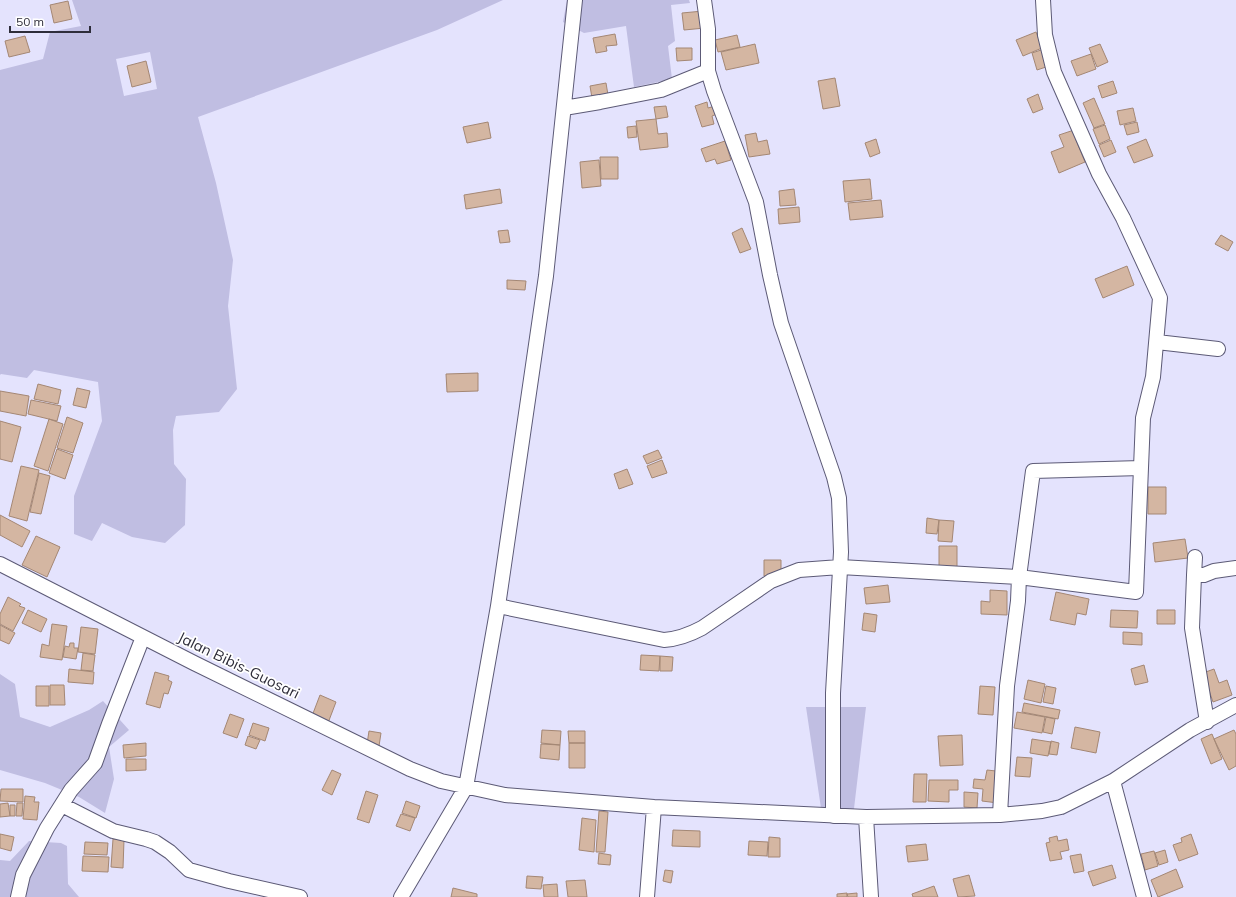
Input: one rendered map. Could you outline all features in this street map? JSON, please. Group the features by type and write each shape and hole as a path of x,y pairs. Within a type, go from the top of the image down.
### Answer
{"street":[{"path":"401,897 466,787 498,606 546,276 575,0"},
{"path":"704,0 708,29 708,71 714,91 756,202 781,323 834,477 839,498 840,567 833,693 833,816"},
{"path":"498,606 664,640 678,639 690,635 775,579 799,570 840,567 1019,577 1136,592 1143,418 1153,377 1160,298 1123,218 1099,174 1054,72 1045,35 1043,0"},
{"path":"564,108 661,90 708,71"},
{"path":"1157,342 1218,349"},
{"path":"1000,815 1007,686 1033,471 1141,468"},
{"path":"1195,557 1192,628 1207,722"},
{"name":"Jalan Bibis-Guosari","path":"0,564 143,637 410,769 441,781 505,795 654,807 866,817 1000,815 1042,811 1061,807 1113,781 1190,730 1236,705"},
{"path":"1194,575 1204,575 1214,571 1236,568"},
{"path":"18,897 23,876 31,858 71,790 95,763 108,724 143,637"},
{"path":"1113,781 1144,897"},
{"path":"62,805 113,831 146,838 155,842 170,852 190,870 229,881 300,897"},
{"path":"647,897 654,807"},
{"path":"866,817 871,897"}],"shaded area":[{"path":"72,0 503,0 437,30 198,117 216,183 233,260 228,306 237,389 219,412 176,416 173,430 174,464 186,479 185,525 165,543 132,537 102,523 92,541 74,534 74,496 102,421 98,382 34,370 27,378 0,375 0,70 43,59 50,32 81,26","holes":["150,52 157,89 124,96 116,59"]},
{"path":"567,0 689,0 690,3 671,5 675,41 668,46 672,79 634,87 626,26 584,33 563,22"},
{"path":"0,674 15,684 20,717 50,727 89,710 103,701 129,730 109,747 114,779 105,813 79,797 45,783 0,770"},
{"path":"806,707 866,707 853,817 822,815"},
{"path":"29,841 61,843 67,846 68,884 79,897 0,897 0,860 10,861"}],"building":[{"path":"68,1 72,19 54,23 50,5"},
{"path":"703,11 705,28 684,30 682,13"},
{"path":"1036,32 1042,48 1023,56 1016,40"},
{"path":"615,34 617,45 606,46 607,51 596,53 593,38"},
{"path":"737,35 740,47 718,52 715,40"},
{"path":"25,36 30,52 9,57 5,41"},
{"path":"755,44 759,63 726,70 721,52"},
{"path":"1100,44 1108,62 1097,67 1089,48"},
{"path":"676,48 692,48 692,60 677,61"},
{"path":"1044,49 1049,66 1037,70 1032,53"},
{"path":"1091,54 1096,69 1077,76 1071,61"},
{"path":"146,61 151,82 132,87 127,66"},
{"path":"835,78 840,106 823,109 818,81"},
{"path":"1113,81 1117,93 1102,98 1098,86"},
{"path":"606,83 608,95 592,98 590,86"},
{"path":"1038,94 1043,109 1033,113 1027,99"},
{"path":"1094,98 1105,124 1094,128 1083,103"},
{"path":"707,102 708,108 715,106 717,114 712,116 714,124 702,127 695,106"},
{"path":"666,106 668,117 656,119 654,107"},
{"path":"1133,108 1136,121 1120,125 1117,111"},
{"path":"656,119 658,134 667,133 668,147 640,150 636,121"},
{"path":"488,122 491,138 467,143 463,127"},
{"path":"1137,122 1139,132 1127,135 1124,125"},
{"path":"1105,125 1110,139 1099,144 1093,129"},
{"path":"636,126 637,137 628,138 627,127"},
{"path":"1077,129 1081,139 1076,140 1085,162 1059,173 1051,152 1064,147 1059,135"},
{"path":"756,133 758,142 767,140 770,154 749,157 745,135"},
{"path":"876,139 880,153 870,157 865,143"},
{"path":"1146,139 1153,156 1134,163 1127,147"},
{"path":"1111,140 1116,152 1104,157 1099,145"},
{"path":"725,141 731,160 717,164 715,159 706,162 701,149"},
{"path":"600,157 618,157 618,179 601,179"},
{"path":"599,160 601,186 582,188 580,162"},
{"path":"870,179 872,199 845,202 843,181"},
{"path":"500,189 502,203 466,209 464,195"},
{"path":"794,189 796,205 780,206 779,191"},
{"path":"881,200 883,217 850,220 848,203"},
{"path":"799,207 800,222 779,224 778,209"},
{"path":"742,228 751,249 740,253 732,233"},
{"path":"508,230 510,242 500,243 498,231"},
{"path":"1221,235 1233,242 1228,251 1215,244"},
{"path":"1127,266 1134,285 1103,298 1095,279"},
{"path":"507,280 526,281 525,290 507,289"},
{"path":"478,373 478,391 447,392 446,374"},
{"path":"38,384 61,390 58,404 34,399"},
{"path":"77,388 90,391 86,408 73,405"},
{"path":"0,391 29,396 26,416 0,411"},
{"path":"31,400 61,406 57,421 28,414"},
{"path":"67,417 83,423 73,453 57,448"},
{"path":"49,419 63,424 48,471 34,466"},
{"path":"0,421 21,427 12,462 0,459"},
{"path":"57,449 73,455 65,479 49,473"},
{"path":"658,450 662,458 647,464 643,456"},
{"path":"662,460 667,473 652,478 647,466"},
{"path":"21,466 39,470 27,521 9,516"},
{"path":"627,469 633,484 619,489 614,474"},
{"path":"39,473 50,476 41,514 30,512"},
{"path":"1148,487 1166,487 1166,514 1148,514"},
{"path":"0,515 30,531 22,547 0,535"},
{"path":"927,518 939,520 937,534 926,533"},
{"path":"939,520 954,521 952,542 938,541"},
{"path":"36,536 60,547 47,577 22,565"},
{"path":"1185,539 1188,558 1155,562 1153,543"},
{"path":"939,546 957,546 957,569 939,569"},
{"path":"764,560 781,560 781,576 764,576"},
{"path":"888,585 890,602 866,604 864,588"},
{"path":"990,590 1007,591 1007,615 981,614 981,601 990,602"},
{"path":"1056,592 1089,599 1086,615 1077,613 1075,625 1050,620"},
{"path":"8,597 21,604 19,606 25,608 13,631 0,624 0,614"},
{"path":"28,610 47,619 41,632 22,623"},
{"path":"1111,610 1138,611 1137,628 1110,627"},
{"path":"1157,610 1175,610 1175,624 1157,624"},
{"path":"864,613 877,615 875,632 862,630"},
{"path":"52,624 67,626 62,660 40,657 42,644 49,646"},
{"path":"0,625 15,633 9,644 0,640"},
{"path":"81,627 98,629 95,654 78,652"},
{"path":"1123,632 1142,633 1142,645 1123,644"},
{"path":"70,643 74,643 74,648 78,648 76,659 63,657 65,646 69,647"},
{"path":"83,653 95,655 93,671 81,670"},
{"path":"641,655 660,656 659,671 640,670"},
{"path":"660,656 673,657 672,671 660,671"},
{"path":"1144,665 1148,682 1135,685 1131,669"},
{"path":"69,669 94,672 93,684 68,682"},
{"path":"1214,669 1219,683 1227,680 1232,695 1213,702 1203,673"},
{"path":"155,672 169,676 168,680 172,682 168,694 164,693 160,708 146,704"},
{"path":"1028,680 1045,684 1041,703 1024,699"},
{"path":"50,685 64,685 65,705 50,705"},
{"path":"36,686 49,686 49,706 36,706"},
{"path":"980,686 995,687 993,715 978,714"},
{"path":"1046,686 1056,688 1053,704 1043,702"},
{"path":"320,695 336,702 328,723 312,716"},
{"path":"1024,703 1060,710 1058,719 1022,712"},
{"path":"1017,712 1045,717 1042,733 1014,728"},
{"path":"230,714 244,719 237,738 223,733"},
{"path":"1046,717 1055,719 1052,734 1043,732"},
{"path":"253,723 269,728 265,741 249,735"},
{"path":"1075,727 1100,732 1096,753 1071,748"},
{"path":"542,730 561,731 560,745 541,743"},
{"path":"1234,730 1236,734 1236,766 1229,770 1214,739"},
{"path":"369,731 381,733 379,746 367,744"},
{"path":"568,731 585,731 585,743 569,743"},
{"path":"1212,734 1222,759 1211,764 1201,739"},
{"path":"962,735 963,765 940,766 938,736"},
{"path":"248,736 260,740 256,749 245,745"},
{"path":"1032,739 1051,742 1048,756 1030,753"},
{"path":"1051,741 1059,743 1057,755 1049,754"},
{"path":"146,743 146,756 124,758 123,745"},
{"path":"569,743 585,743 585,768 569,768"},
{"path":"541,744 560,745 559,760 540,758"},
{"path":"1017,757 1032,758 1030,777 1015,776"},
{"path":"126,759 146,759 146,770 126,771"},
{"path":"332,770 341,774 332,795 322,790"},
{"path":"987,770 996,771 995,782 1000,783 998,803 982,801 983,789 973,788 974,779 985,780"},
{"path":"914,774 927,774 926,802 913,802"},
{"path":"929,780 958,780 958,790 949,790 949,802 928,801"},
{"path":"1,789 23,789 23,802 0,801"},
{"path":"366,791 378,795 369,823 357,819"},
{"path":"964,792 978,793 977,808 964,807"},
{"path":"25,796 35,797 34,802 39,802 37,820 23,819"},
{"path":"406,801 420,806 416,818 402,813"},
{"path":"8,803 10,816 0,817 0,804"},
{"path":"17,803 23,803 22,816 16,816"},
{"path":"10,805 15,805 15,816 10,816"},
{"path":"599,811 608,812 605,852 596,852"},
{"path":"401,814 415,818 410,831 396,826"},
{"path":"582,818 596,820 594,852 579,850"},
{"path":"673,830 700,831 700,847 672,846"},
{"path":"0,834 14,837 11,851 0,848"},
{"path":"1191,834 1198,854 1179,861 1173,845 1182,842 1181,838"},
{"path":"1057,836 1058,841 1067,839 1069,850 1060,852 1062,859 1050,861 1046,843 1050,842 1049,838"},
{"path":"769,837 780,838 780,857 768,857"},
{"path":"113,839 124,840 123,868 111,867"},
{"path":"749,841 768,842 767,856 748,855"},
{"path":"85,842 108,843 107,855 84,854"},
{"path":"926,844 928,860 908,862 906,846"},
{"path":"1165,850 1168,862 1159,865 1155,853"},
{"path":"1154,851 1158,866 1145,870 1141,854"},
{"path":"599,853 611,855 610,865 598,864"},
{"path":"1081,854 1084,871 1074,873 1070,856"},
{"path":"83,856 109,857 108,872 82,871"},
{"path":"1112,865 1116,878 1093,886 1088,872"},
{"path":"1176,869 1183,887 1158,897 1151,880"},
{"path":"665,870 673,871 671,883 663,881"},
{"path":"969,875 975,896 958,897 953,879"},
{"path":"527,876 543,877 541,889 526,888"},
{"path":"585,880 587,897 568,897 566,881"},
{"path":"557,884 558,897 544,897 543,885"},
{"path":"934,886 938,897 913,897 912,894"},
{"path":"453,888 477,894 477,897 451,897"},
{"path":"847,893 847,897 837,897 837,894"},
{"path":"857,893 857,897 848,897 847,894"}]}
